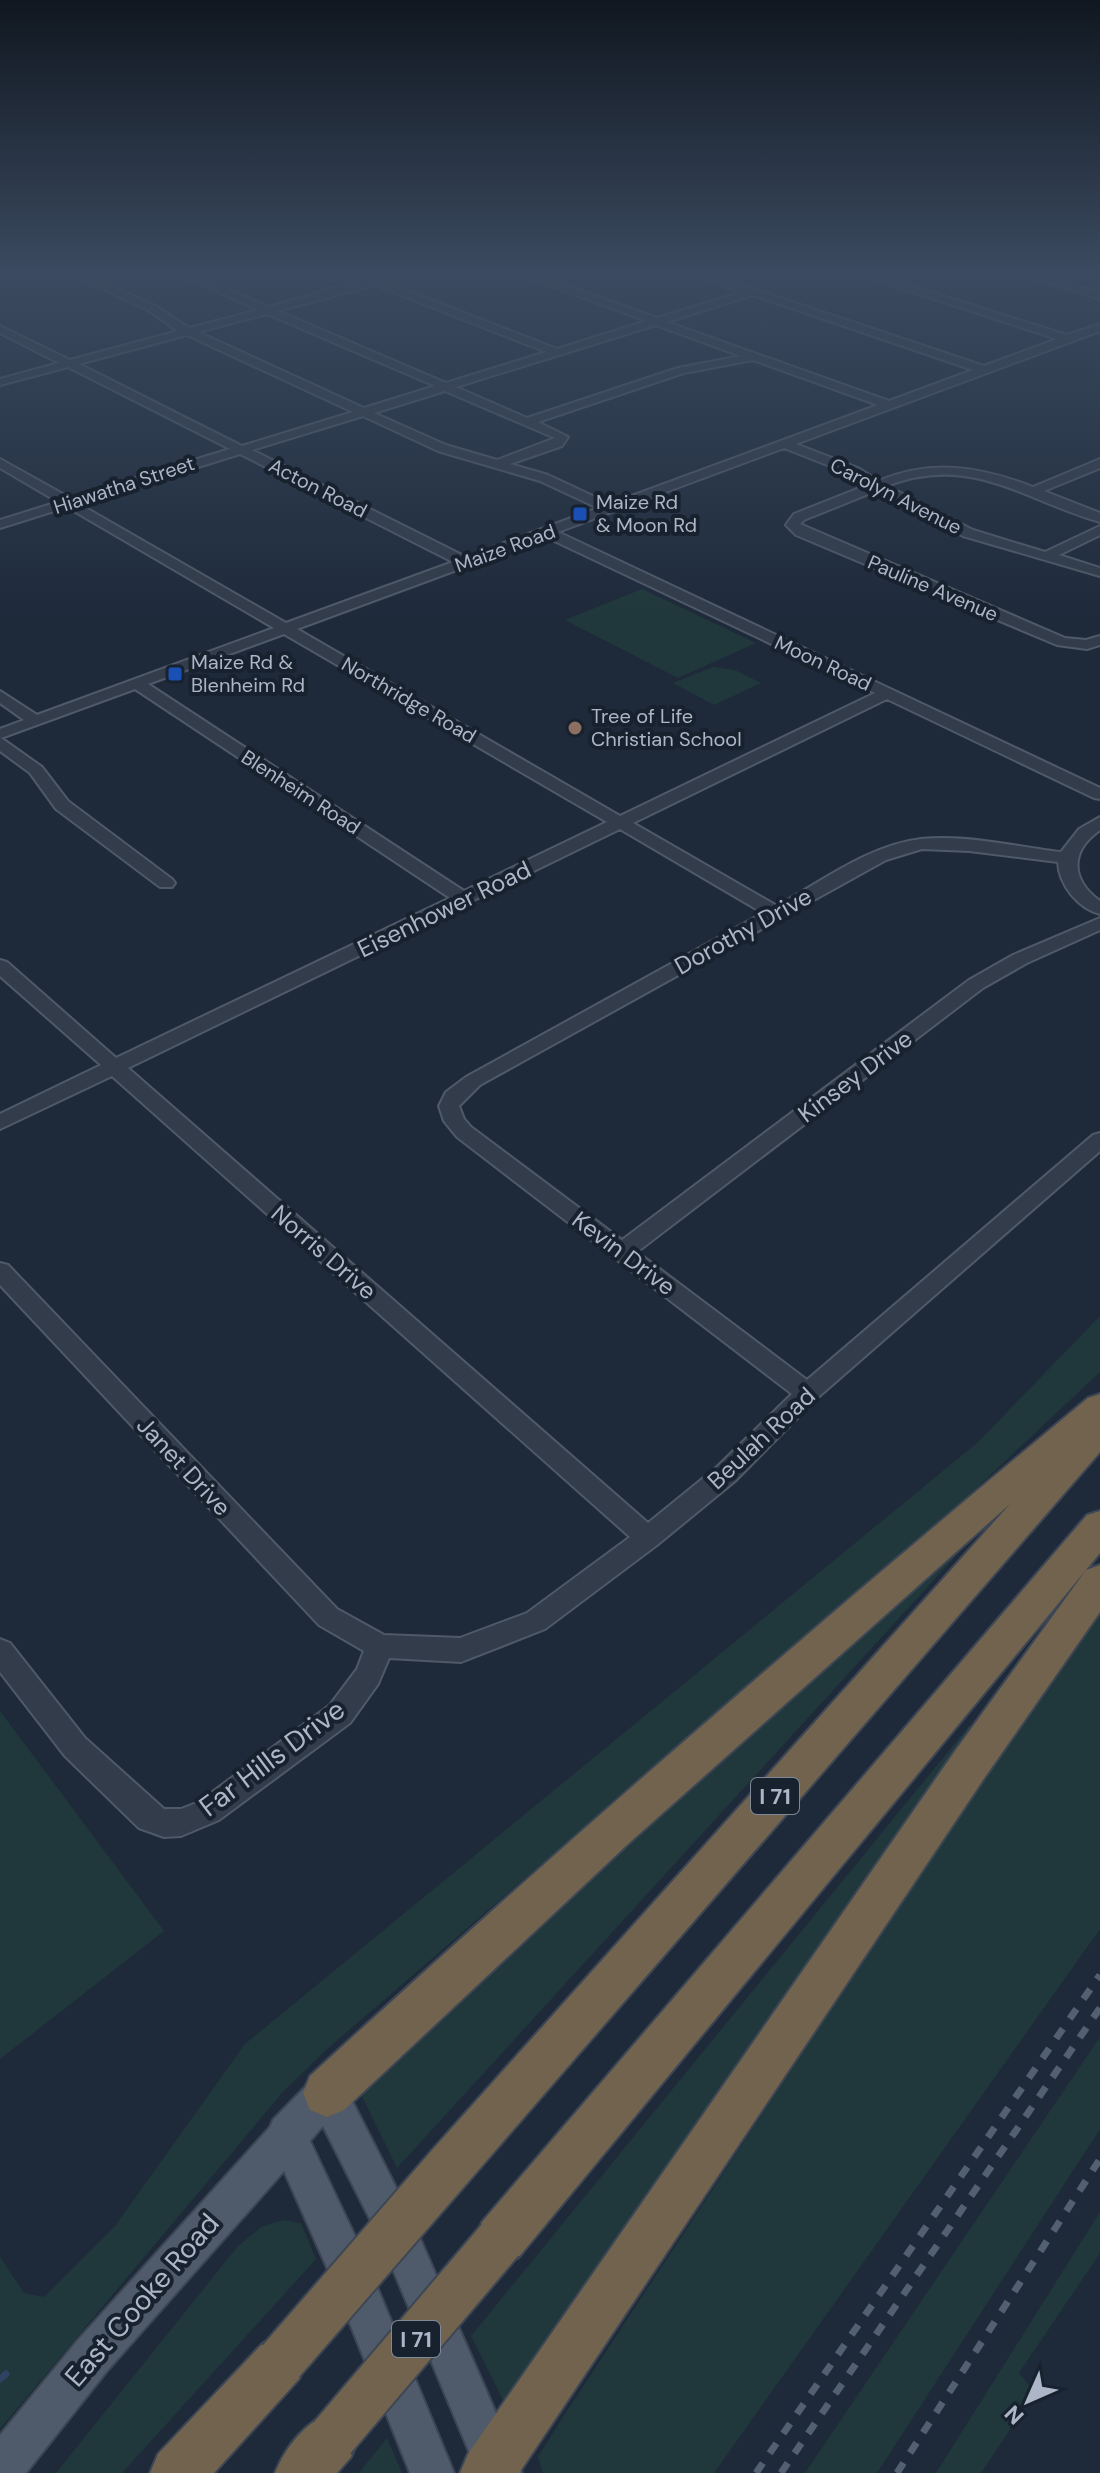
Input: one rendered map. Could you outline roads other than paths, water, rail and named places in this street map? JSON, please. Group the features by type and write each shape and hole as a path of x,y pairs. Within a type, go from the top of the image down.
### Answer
{"highway":[{"path":"327,2093 497,1933 817,1646 1100,1407"},
{"name":"I 71","path":"177,2473 281,2361 1100,1428"},
{"name":"I 71","path":"317,2455 1100,1526"},
{"path":"494,2469 970,1764 1100,1581"}],"main road":[{"name":"East Cooke Road","path":"0,2470 92,2356 287,2134 327,2093"},
{"path":"327,2093 395,2227 494,2469"},
{"path":"287,2134 348,2268 432,2473"}],"street":[{"name":"Acton Road","path":"117,387 465,562"},
{"path":"311,387 442,448 544,478 610,509"},
{"name":"Hiawatha Street","path":"0,524 448,387"},
{"path":"450,387 559,434 562,440 496,464"},
{"path":"529,421 630,387"},
{"path":"839,387 888,405"},
{"name":"Maize Road","path":"0,734 936,387"},
{"name":"Carolyn Avenue","path":"785,444 854,471 938,520 1001,545 1100,572"},
{"name":"Northridge Road","path":"0,463 776,913"},
{"path":"1034,491 1100,463"},
{"path":"878,486 922,471 951,469 996,477 1100,518"},
{"name":"Pauline Avenue","path":"878,486 799,517 793,525 801,532 1076,645 1100,640"},
{"path":"1045,557 1100,530"},
{"name":"Moon Road","path":"547,532 1100,794"},
{"name":"Blenheim Road","path":"137,684 464,899"},
{"name":"Eisenhower Road","path":"0,1122 888,693"},
{"path":"0,696 36,721"},
{"path":"0,743 36,770 62,805 166,883"},
{"path":"1100,822 1075,840 1065,858 1068,874 1077,889 1100,909"},
{"name":"Dorothy Drive","path":"449,1106 453,1097 473,1081 880,856 921,844 969,846 1065,858"},
{"name":"Kinsey Drive","path":"623,1251 976,984 1020,959 1100,923"},
{"name":"Norris Drive","path":"0,966 648,1538"},
{"name":"Kevin Drive","path":"449,1106 454,1121 464,1132 808,1393"},
{"name":"Beulah Road","path":"380,1646 461,1650 536,1621 648,1538 726,1474 808,1393 1100,1140"},
{"name":"Janet Drive","path":"0,1271 328,1617 380,1646"},
{"name":"Far Hills Drive","path":"0,1651 75,1747 149,1818 164,1823 181,1822 209,1811 340,1714 368,1676 380,1646"}],"waterway":[{"path":"0,2379 6,2374"}],"railway":[{"path":"756,2473 1100,1975"},
{"path":"781,2473 1100,2008"},
{"path":"897,2473 1100,2159"}],"place":[{"name":"Maize Rd & Moon Rd","path":"580,514"},
{"name":"Maize Rd & Blenheim Rd","path":"175,674"},
{"name":"Tree of Life Christian School","path":"575,728"}]}
